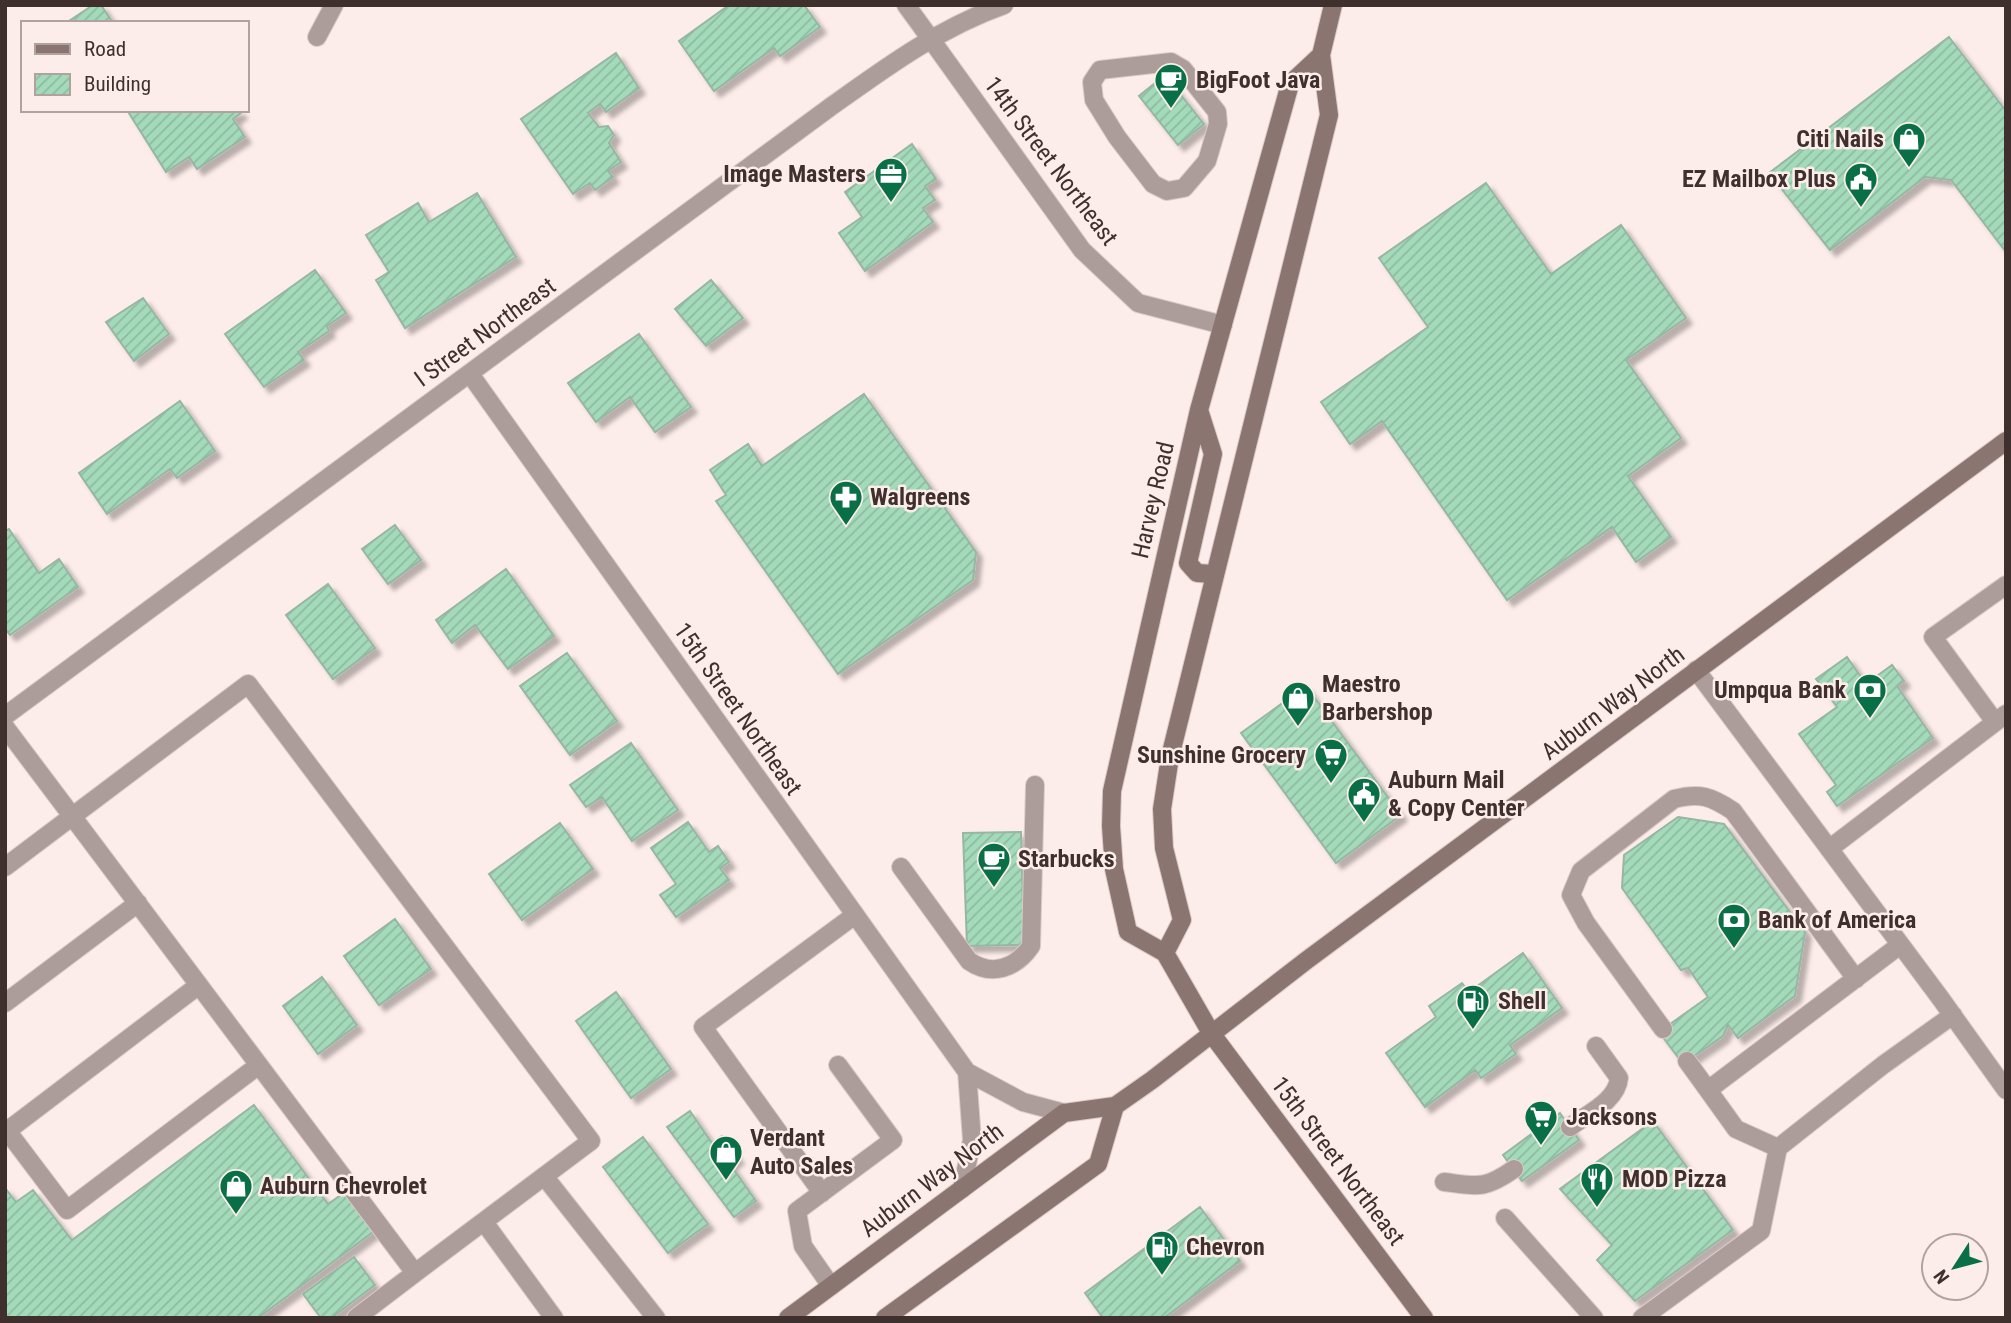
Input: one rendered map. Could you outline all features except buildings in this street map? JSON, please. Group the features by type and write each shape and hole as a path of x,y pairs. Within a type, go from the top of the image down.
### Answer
{"main road":[{"path":"1164,953 1182,920 1164,848 1161,809 1170,757 1329,115 1321,55 1333,5"},
{"name":"Harvey Road","path":"1211,1033 1164,953 1128,932 1114,869 1112,791 1199,410 1290,84 1321,55"},
{"path":"1199,410 1213,454 1188,563 1197,573 1214,574"},
{"name":"Auburn Way North","path":"788,1318 1064,1113 1115,1106 2006,440"},
{"name":"15th Street Northeast","path":"1211,1033 1424,1318"},
{"path":"885,1318 1098,1164 1115,1106"}],"street":[{"path":"317,37 334,5"},
{"name":"14th Street Northeast","path":"906,5 1082,250 1138,303 1223,325"},
{"name":"I Street Northeast","path":"5,716 829,108 930,38 1004,5"},
{"path":"1171,62 1183,69 1217,112 1218,124 1207,162 1184,188 1167,191 1153,184 1117,137 1094,100 1092,82 1100,70 1171,62"},
{"name":"15th Street Northeast","path":"470,374 967,1072 1023,1102 1064,1113"},
{"path":"1829,849 2000,718 1933,638 2006,585"},
{"path":"1696,670 2006,1090"},
{"path":"5,867 248,684 591,1141 356,1318"},
{"path":"5,727 415,1273"},
{"path":"901,867 969,961 979,968 996,971 1014,964 1031,946 1035,785"},
{"path":"1664,1029 1586,923 1572,895 1581,872 1674,799 1689,795 1713,798 1733,811 1856,979"},
{"path":"5,1003 138,904"},
{"path":"822,1193 703,1027 855,915"},
{"path":"1708,1090 1900,945"},
{"path":"199,985 6,1129 67,1210 259,1065"},
{"path":"1642,1318 1762,1231 1778,1148 1883,1065 1953,1015"},
{"path":"1570,1127 1607,1100 1618,1085 1619,1078 1596,1046"},
{"path":"1686,1061 1736,1129 1778,1148"},
{"path":"831,1286 803,1246 797,1211 893,1140 838,1065"},
{"path":"962,1189 971,1140 967,1072"},
{"path":"1444,1182 1482,1186 1495,1182 1514,1169"},
{"path":"544,1176 656,1318"},
{"path":"1505,1218 1594,1318"},
{"path":"484,1222 549,1316"}],"place":[{"name":"BigFoot Java","path":"1171,110"},
{"name":"Citi Nails","path":"1909,169"},
{"name":"Image Masters","path":"891,204"},
{"name":"EZ Mailbox Plus","path":"1861,209"},
{"name":"Walgreens","path":"846,527"},
{"name":"Umpqua Bank","path":"1870,720"},
{"name":"Maestro Barbershop","path":"1298,728"},
{"name":"Sunshine Grocery","path":"1331,785"},
{"name":"Auburn Mail & Copy Center","path":"1364,824"},
{"name":"Starbucks","path":"994,889"},
{"name":"Bank of America","path":"1734,950"},
{"name":"Shell","path":"1473,1031"},
{"name":"Jacksons","path":"1541,1147"},
{"name":"Verdant Auto Sales","path":"726,1182"},
{"name":"MOD Pizza","path":"1597,1209"},
{"name":"Auburn Chevrolet","path":"236,1216"},
{"name":"Chevron","path":"1162,1277"}]}
